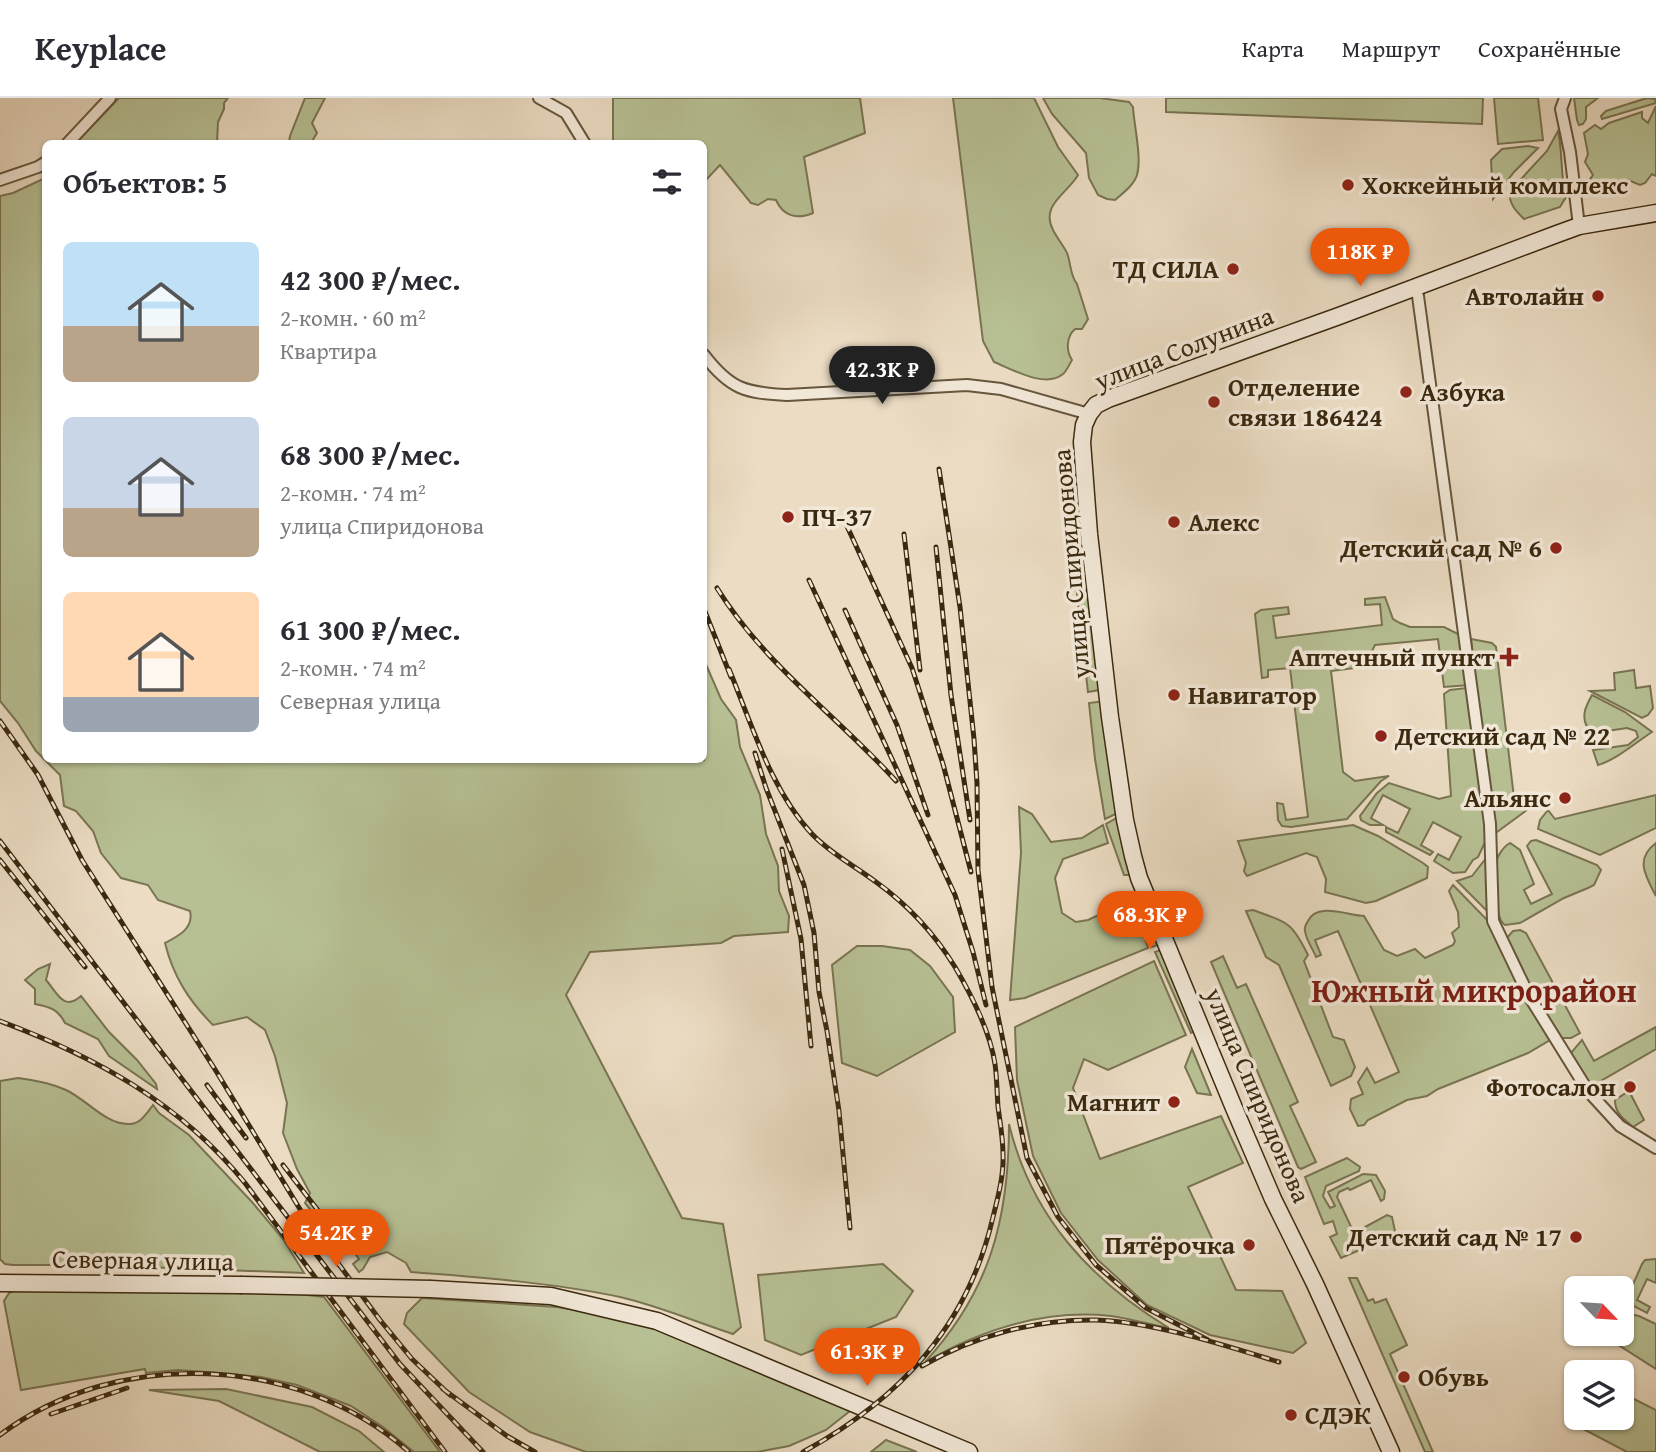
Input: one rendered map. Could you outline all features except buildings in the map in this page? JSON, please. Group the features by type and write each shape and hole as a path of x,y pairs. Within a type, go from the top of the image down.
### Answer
{"street":[{"path":"71,140 110,98"},
{"path":"539,98 566,113 583,140"},
{"path":"1564,98 1561,109 1570,152 1579,226"},
{"path":"0,180 42,164"},
{"name":"улица Солунина","path":"1089,414 1096,405 1108,399 1579,226 1656,213"},
{"path":"1418,296 1490,824 1493,921 1528,996 1588,1091 1620,1126 1656,1148"},
{"path":"707,359 720,376 734,385 759,394 787,395 967,385 1001,389 1089,414"},
{"name":"улица Спиридонова","path":"1089,414 1084,425 1082,442 1088,534 1125,820 1139,878 1273,1199 1315,1284 1391,1452"},
{"name":"Северная улица","path":"0,1283 431,1289 551,1296 656,1321 969,1452"}],"green space":[{"path":"119,98 228,98 218,122 217,140 79,140"},
{"path":"305,98 325,98 312,123 317,133 313,140 289,140"},
{"path":"613,98 860,98 865,133 804,157 813,213 801,216 782,210 776,200 768,199 758,205 751,203 720,165 707,179 707,140 613,140"},
{"path":"953,98 1034,98 1058,147 1078,175 1056,200 1050,221 1067,253 1088,319 1082,329 1075,329 1070,336 1068,348 1072,360 1064,373 1056,378 1038,379 994,362 983,341"},
{"path":"1043,98 1100,98 1129,102 1133,107 1138,151 1137,175 1131,185 1115,200 1098,195 1089,178 1086,153 1052,114"},
{"path":"1166,98 1483,98 1482,124 1166,112"},
{"path":"1494,98 1538,98 1543,140 1498,144"},
{"path":"1574,98 1598,98 1586,107 1583,124 1579,125 1577,120"},
{"path":"1647,98 1655,99 1656,103 1602,119 1601,116 1606,111"},
{"path":"1656,106 1656,176 1652,174 1640,185 1628,180 1625,187 1621,188 1602,185 1590,179 1593,175 1585,162 1588,154 1584,133 1595,125 1601,129 1609,123 1642,112 1642,118 1648,123"},
{"path":"1558,131 1566,197 1560,207 1524,219 1510,200 1509,192 1547,151"},
{"path":"1528,146 1538,148 1514,172 1493,199 1491,160 1502,149"},
{"path":"42,179 42,757 0,701 0,196"},
{"path":"1091,565 1105,689 1088,692 1074,567"},
{"path":"1385,597 1393,619 1400,623 1410,627 1444,627 1462,636 1469,685 1444,687 1438,639 1375,645 1371,653 1365,656 1362,667 1331,671 1343,772 1355,781 1389,776 1381,781 1347,819 1282,826 1278,820 1277,803 1283,804 1286,820 1308,817 1290,668 1268,670 1268,677 1262,678 1255,614 1261,610 1288,607 1289,614 1273,616 1276,638 1382,625 1380,604 1365,605 1365,599"},
{"path":"1471,639 1492,643 1496,647 1515,806 1535,804 1493,835"},
{"path":"707,667 721,699 736,720 740,747 760,795 766,834 778,866 779,891 789,916 788,932 734,936 721,943 590,952 566,995 682,1218 723,1224 741,1327 733,1334 649,1305 595,1292 516,1281 411,1272 406,1263 387,1252 370,1257 359,1272 353,1264 359,1259 353,1251 347,1254 305,1203 310,1193 283,1133 287,1103 265,1030 247,1017 213,1025 196,1007 177,977 165,943 180,935 187,927 190,923 190,911 158,900 148,885 121,878 101,853 93,831 76,811 64,806 60,775 48,763 707,763"},
{"path":"1634,670 1636,688 1650,686 1653,708 1642,718 1590,691 1615,690 1614,673"},
{"path":"1466,688 1487,838 1478,857 1465,872 1453,873 1434,861 1438,854 1449,860 1461,837 1433,822 1421,845 1433,852 1430,855 1386,832 1386,827 1398,833 1410,809 1383,795 1371,818 1383,825 1370,825 1361,820 1360,816 1377,793 1389,783 1439,799 1451,796 1444,694 1450,690"},
{"path":"1592,695 1625,712 1652,732 1619,755 1598,765 1593,750 1628,745 1638,737 1636,731 1627,728 1607,731 1587,727 1584,715"},
{"path":"1104,701 1120,812 1105,819 1089,703"},
{"path":"1656,795 1656,828 1600,855 1538,829 1540,820 1548,810 1555,819"},
{"path":"1019,807 1032,814 1051,842 1082,838 1103,825 1108,843 1063,859 1055,878 1062,913 1076,922 1088,920 1129,901 1138,917 1148,948 1025,998 1010,1000 1021,853"},
{"path":"1120,816 1132,875 1124,875 1106,824"},
{"path":"1353,825 1378,836 1423,863 1428,867 1427,878 1366,903 1325,892 1326,879 1317,857 1306,853 1247,876 1244,871 1246,863 1238,841"},
{"path":"1536,840 1597,865 1601,870 1594,885 1564,898 1520,923 1505,925 1497,907 1495,872 1502,850 1510,843 1520,850 1534,884 1524,890 1531,904 1552,894 1527,846"},
{"path":"1656,843 1656,896 1646,875 1644,862 1645,855"},
{"path":"1487,857 1490,914 1457,881 1472,876"},
{"path":"1453,885 1492,925 1550,1040 1528,1053 1438,1089 1427,1096 1407,1100 1358,1126 1350,1109 1351,1099 1363,1094 1358,1082 1367,1068 1375,1083 1399,1072 1338,931 1315,940 1321,955 1316,957 1307,938 1305,926 1312,915 1318,912 1333,911 1364,916 1384,950 1397,956 1415,949 1425,958 1453,945 1455,941 1452,933 1459,927 1458,912 1449,891"},
{"path":"1153,907 1168,941 1152,947 1141,912"},
{"path":"1253,910 1287,925 1302,944 1308,955 1304,961 1333,1037 1344,1040 1355,1067 1351,1076 1331,1086 1279,965 1266,957 1246,911"},
{"path":"1513,931 1526,933 1580,1033 1571,1038 1559,1038 1542,1013 1506,939"},
{"path":"857,946 910,950 930,966 953,997 955,1032 877,1076 842,1063 832,965"},
{"path":"1169,947 1204,1027 1191,1033 1155,952"},
{"path":"1223,956 1237,988 1246,984 1298,1102 1290,1106 1316,1162 1301,1169 1211,962"},
{"path":"1154,961 1186,1035 1108,1070 1084,1059 1073,1088 1100,1159 1221,1116 1243,1163 1188,1187 1236,1290 1282,1291 1306,1343 1293,1353 1210,1335 1147,1305 1098,1260 1061,1213 1033,1156 1017,1080 1015,1027"},
{"path":"50,964 46,980 57,995 69,1002 81,996 109,1032 137,1060 157,1089 109,1056 98,1039 65,1023 53,1009 35,1004 35,989 25,980 38,969"},
{"path":"1656,1027 1656,1049 1591,1085 1585,1081 1570,1054 1582,1040 1594,1061"},
{"path":"1192,1049 1211,1095 1197,1093 1185,1067"},
{"path":"18,1078 66,1090 104,1116 120,1123 136,1123 153,1105 159,1113 189,1135 252,1202 283,1239 304,1273 5,1264 0,1259 0,1081"},
{"path":"1629,1091 1644,1120 1633,1127 1621,1116 1615,1105 1615,1100"},
{"path":"1009,1124 1032,1188 1048,1216 1068,1242 1089,1267 1114,1289 1169,1328 1111,1316 1038,1319 969,1340 925,1362 966,1308 991,1252 1005,1191"},
{"path":"1347,1158 1360,1167 1359,1171 1326,1186 1323,1196 1330,1208 1335,1206 1328,1192 1363,1174 1376,1175 1385,1191 1381,1201 1371,1180 1339,1192 1337,1197 1354,1233 1387,1215 1392,1217 1395,1231 1391,1237 1341,1258 1330,1237 1337,1234 1333,1221 1324,1224 1305,1177"},
{"path":"1656,1259 1656,1283 1647,1279 1637,1300 1650,1307 1647,1313 1634,1306 1634,1282 1645,1260"},
{"path":"883,1264 913,1291 896,1317 801,1355 765,1340 758,1275"},
{"path":"1349,1278 1357,1278 1368,1301 1373,1299 1375,1303 1386,1299 1407,1345 1390,1354 1433,1452 1425,1452"},
{"path":"17,1290 290,1293 324,1297 440,1452 414,1452 351,1406 297,1385 261,1377 178,1370 146,1373 145,1369 21,1390 4,1301 9,1293"},
{"path":"422,1298 557,1307 614,1316 661,1329 855,1407 826,1430 789,1446 757,1452 586,1452 530,1432 469,1392 404,1324 407,1313"},
{"path":"1634,1315 1656,1324 1656,1369 1620,1346 1634,1346"},
{"path":"226,1389 312,1407 359,1431 384,1452 320,1452 219,1401 149,1390"},
{"path":"1634,1399 1656,1410 1656,1452 1627,1452 1585,1430 1634,1430"},
{"path":"886,1440 917,1452 871,1452"}],"railway":[{"path":"939,469 960,607 974,739 978,870 992,987 1027,1158 1058,1217 1096,1265 1146,1308 1208,1340"},
{"path":"846,524 912,668 943,764 971,872"},
{"path":"904,534 920,670"},
{"path":"936,547 951,695 970,820"},
{"path":"809,580 955,895 986,1005"},
{"path":"717,588 756,641 896,781"},
{"path":"845,610 897,725 928,815"},
{"path":"707,617 731,677"},
{"path":"729,669 764,756 785,798 798,817 827,848 876,882 920,920 955,967 985,1026 993,1052 1003,1148 1002,1178 982,1256 947,1325 925,1356 899,1383 870,1408 803,1452"},
{"path":"0,721 38,775 82,860 309,1224 412,1359 450,1395"},
{"path":"755,753 804,885 814,933 819,992 839,1111 850,1228"},
{"path":"0,841 400,1364 483,1452"},
{"path":"782,849 801,939 811,1046"},
{"path":"0,860 85,967"},
{"path":"0,1021 103,1067 164,1106 220,1155 245,1183 445,1452"},
{"path":"207,1085 246,1138"},
{"path":"283,1165 330,1226"},
{"path":"922,1366 963,1346 1006,1331 1073,1320 1141,1325 1279,1362"},
{"path":"0,1435 46,1406 98,1387 152,1376 207,1374 262,1380 315,1396 365,1420 409,1452"},
{"path":"51,1414 127,1388"},
{"path":"443,1389 507,1436 535,1452"}],"place":[{"name":"Хоккейный комплекс","path":"1348,185"},
{"name":"ТД СИЛА","path":"1233,269"},
{"name":"Автолайн","path":"1598,296"},
{"name":"Азбука","path":"1406,392"},
{"name":"Отделение связи 186424","path":"1214,402"},
{"name":"ПЧ-37","path":"788,517"},
{"name":"Алекс","path":"1174,522"},
{"name":"Детский сад № 6","path":"1556,548"},
{"name":"Аптечный пункт","path":"1509,657"},
{"name":"Навигатор","path":"1174,695"},
{"name":"Детский сад № 22","path":"1381,736"},
{"name":"Альянс","path":"1565,798"},
{"name":"Фотосалон","path":"1630,1087"},
{"name":"Магнит","path":"1174,1102"},
{"name":"Детский сад № 17","path":"1576,1237"},
{"name":"Пятёрочка","path":"1249,1245"},
{"name":"Обувь","path":"1404,1377"},
{"name":"СДЭК","path":"1291,1415"}],"district":[{"name":"Южный микрорайон","path":"1474,990"}]}
